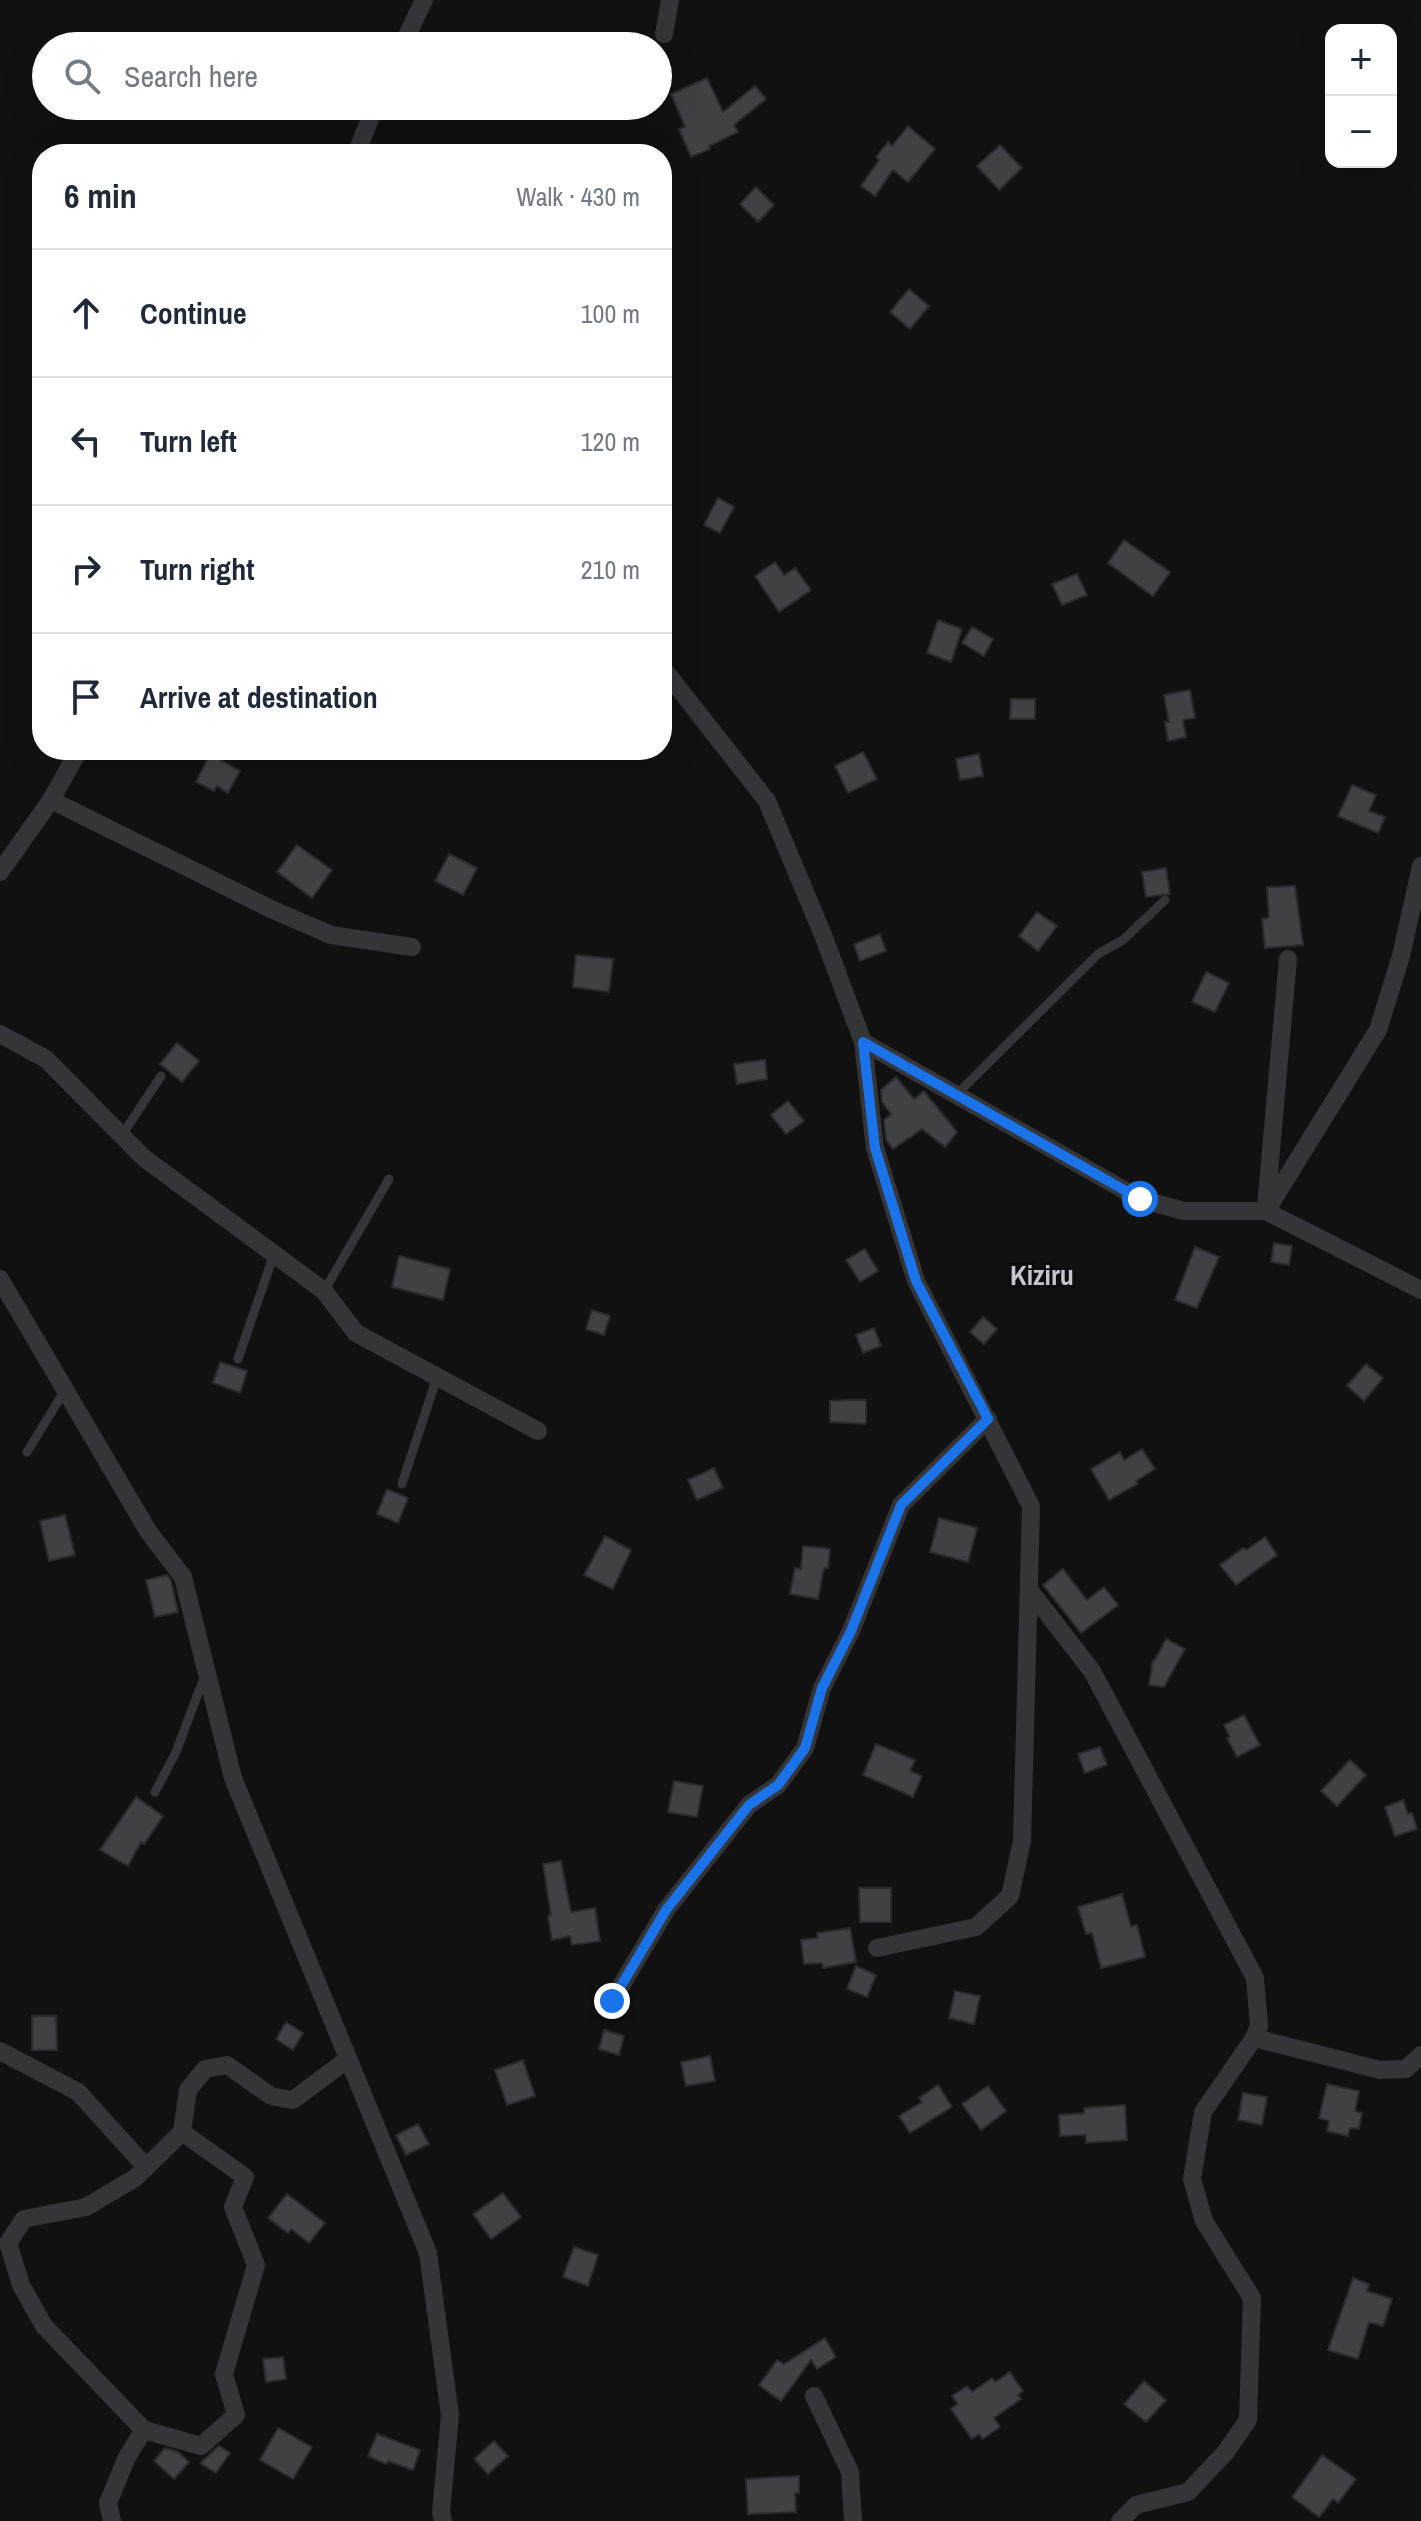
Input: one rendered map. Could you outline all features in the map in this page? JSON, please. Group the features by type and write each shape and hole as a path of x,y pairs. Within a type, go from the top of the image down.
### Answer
{"street":[{"path":"409,32 424,0"},
{"path":"664,32 670,0"},
{"path":"360,144 369,120"},
{"path":"672,680 767,801 823,935 863,1042 875,1148 916,1281 1031,1506 1022,1841 1010,1896 976,1927 877,1948"},
{"path":"0,872 51,800 73,760"},
{"path":"51,800 273,910 331,935 412,947"},
{"path":"1266,1211 1378,1030 1401,956 1421,866"},
{"path":"1266,1211 1288,959"},
{"path":"0,1034 46,1059 144,1158 324,1291 356,1333 538,1431"},
{"path":"863,1042 1140,1199 1184,1211 1266,1211 1421,1290"},
{"path":"0,1279 148,1531 183,1577 233,1778 428,2253 450,2415 441,2512 443,2521"},
{"path":"612,2001 666,1910 749,1805 778,1785 805,1748 822,1688 851,1631 901,1505 988,1419"},
{"path":"1030,1591 1092,1671 1255,1978 1259,2026 1203,2112 1192,2179 1204,2221 1252,2298 1248,2420 1225,2453 1188,2492 1136,2505 1120,2521"},
{"path":"1254,2038 1380,2070 1406,2069 1421,2055"},
{"path":"0,2051 78,2092 146,2167"},
{"path":"182,2132 245,2177 233,2207 256,2265 224,2374 236,2415 201,2446 144,2430 44,2326 21,2285 8,2243 24,2219 86,2207 135,2178 182,2132 188,2090 205,2069 227,2065 271,2096 293,2100 348,2059"},
{"path":"814,2396 850,2472 853,2521"},
{"path":"112,2521 108,2503 127,2457 144,2430"}],"lane":[{"path":"956,1095 1098,954 1123,940 1165,900"},
{"path":"122,1135 161,1076"},
{"path":"324,1291 389,1179"},
{"path":"238,1359 274,1254"},
{"path":"402,1484 437,1377"},
{"path":"27,1452 65,1389"},
{"path":"155,1792 176,1752 206,1672"}],"building":[{"path":"707,78 723,112 755,86 766,99 734,125 738,132 691,157 679,129 685,127 672,94"},
{"path":"908,126 935,149 908,182 893,170 875,196 861,186 879,160 876,157 888,142 892,146"},
{"path":"1000,145 1022,168 999,190 977,166"},
{"path":"756,187 774,205 758,222 740,204"},
{"path":"909,289 929,306 910,329 890,312"},
{"path":"718,498 734,507 720,533 704,525"},
{"path":"1124,540 1170,572 1153,596 1108,563"},
{"path":"775,562 784,575 795,568 811,590 779,612 755,576"},
{"path":"1077,574 1087,595 1062,605 1052,584"},
{"path":"938,620 962,629 951,662 927,653"},
{"path":"972,627 993,639 984,656 962,643"},
{"path":"1190,690 1195,718 1183,720 1186,737 1168,741 1165,722 1169,722 1164,695"},
{"path":"1011,699 1035,699 1035,719 1010,719"},
{"path":"863,752 877,779 848,793 835,766"},
{"path":"979,754 983,776 960,780 956,759"},
{"path":"207,760 221,760 240,771 228,793 217,786 214,791 196,782"},
{"path":"1352,785 1376,795 1369,811 1385,817 1378,833 1338,816"},
{"path":"297,845 332,870 312,898 277,872"},
{"path":"449,854 477,868 463,895 435,881"},
{"path":"1166,868 1170,894 1146,897 1142,872"},
{"path":"1295,886 1303,945 1265,948 1262,919 1269,918 1267,887"},
{"path":"1037,912 1057,926 1038,951 1019,936"},
{"path":"880,934 886,951 860,961 854,944"},
{"path":"576,955 613,959 609,992 573,987"},
{"path":"1206,972 1229,983 1215,1012 1192,1002"},
{"path":"177,1043 199,1061 182,1082 160,1064"},
{"path":"765,1060 767,1079 737,1084 734,1064"},
{"path":"896,1077 914,1099 924,1091 957,1132 945,1147 922,1129 893,1149 886,1140 884,1120 891,1114 882,1102 881,1090"},
{"path":"788,1101 804,1121 786,1134 771,1115"},
{"path":"1274,1243 1292,1246 1289,1265 1271,1262"},
{"path":"1195,1247 1219,1257 1197,1308 1175,1300"},
{"path":"865,1249 878,1271 860,1282 846,1260"},
{"path":"399,1256 450,1269 443,1300 392,1287"},
{"path":"592,1310 610,1316 604,1335 586,1329"},
{"path":"983,1317 997,1329 984,1344 970,1332"},
{"path":"874,1328 881,1346 863,1353 856,1335"},
{"path":"220,1362 247,1371 240,1393 213,1383"},
{"path":"1366,1364 1383,1378 1364,1401 1347,1386"},
{"path":"866,1400 866,1424 830,1422 830,1401"},
{"path":"1142,1449 1155,1469 1136,1481 1138,1484 1109,1500 1091,1469 1120,1452 1124,1460"},
{"path":"714,1468 723,1488 697,1500 688,1480"},
{"path":"387,1489 408,1498 398,1523 377,1514"},
{"path":"65,1515 75,1555 49,1561 40,1521"},
{"path":"939,1518 977,1528 968,1562 930,1552"},
{"path":"605,1536 631,1550 613,1589 584,1575"},
{"path":"1265,1537 1277,1555 1236,1585 1220,1565"},
{"path":"803,1546 830,1549 828,1568 824,1568 818,1599 790,1594 795,1568 801,1569"},
{"path":"1063,1569 1087,1600 1104,1587 1118,1605 1081,1633 1043,1585"},
{"path":"167,1575 178,1612 155,1617 146,1580"},
{"path":"1166,1639 1185,1649 1164,1687 1149,1685 1153,1660"},
{"path":"1244,1715 1260,1745 1237,1757 1224,1725"},
{"path":"876,1744 915,1760 910,1771 922,1776 913,1797 863,1775"},
{"path":"1100,1747 1107,1765 1085,1773 1078,1754"},
{"path":"1350,1760 1366,1775 1337,1806 1321,1791"},
{"path":"674,1781 703,1786 697,1817 668,1812"},
{"path":"136,1797 163,1816 144,1844 141,1842 128,1866 100,1850"},
{"path":"1403,1800 1408,1814 1412,1813 1417,1829 1395,1836 1385,1807"},
{"path":"561,1861 571,1912 595,1908 600,1941 572,1945 570,1936 552,1940 543,1864"},
{"path":"859,1888 891,1888 891,1922 860,1922"},
{"path":"1122,1894 1131,1927 1137,1925 1145,1957 1101,1968 1092,1933 1086,1934 1078,1907"},
{"path":"850,1928 856,1962 823,1968 822,1963 804,1964 801,1940 818,1938 817,1933"},
{"path":"856,1966 876,1975 867,1997 847,1989"},
{"path":"955,1991 980,1996 974,2024 949,2018"},
{"path":"32,2016 56,2016 57,2050 32,2050"},
{"path":"286,2022 303,2033 293,2050 276,2039"},
{"path":"604,2030 624,2036 619,2055 599,2049"},
{"path":"710,2056 715,2081 686,2086 681,2062"},
{"path":"523,2060 535,2096 507,2105 495,2070"},
{"path":"1327,2084 1359,2091 1355,2111 1362,2113 1359,2129 1350,2128 1348,2136 1327,2131 1329,2121 1319,2118"},
{"path":"938,2085 952,2107 910,2133 899,2116 922,2102 919,2098"},
{"path":"988,2086 1006,2111 981,2130 962,2104"},
{"path":"1243,2093 1267,2097 1262,2125 1238,2120"},
{"path":"1125,2105 1127,2140 1086,2143 1086,2135 1060,2136 1059,2115 1084,2113 1084,2108"},
{"path":"418,2124 429,2144 406,2155 396,2135"},
{"path":"503,2193 521,2217 491,2239 473,2214"},
{"path":"287,2194 325,2223 309,2243 291,2229 288,2233 268,2218"},
{"path":"574,2247 598,2255 588,2286 563,2277"},
{"path":"1353,2278 1369,2284 1367,2291 1392,2299 1383,2326 1369,2322 1358,2359 1328,2350"},
{"path":"825,2338 836,2357 817,2369 811,2360 781,2401 759,2385 777,2360 784,2364"},
{"path":"283,2357 286,2379 266,2382 263,2359"},
{"path":"1010,2372 1023,2391 1018,2395 1021,2399 994,2418 1000,2427 983,2439 979,2434 972,2439 951,2409 958,2404 952,2396 967,2386 972,2392 992,2378 995,2382"},
{"path":"1144,2381 1166,2400 1146,2422 1124,2404"},
{"path":"278,2428 312,2447 293,2479 260,2460"},
{"path":"377,2434 420,2450 413,2470 368,2456"},
{"path":"494,2441 508,2456 488,2474 474,2459"},
{"path":"219,2446 230,2453 216,2473 200,2463"},
{"path":"165,2448 178,2452 189,2462 174,2479 154,2461"},
{"path":"1322,2455 1356,2479 1338,2503 1333,2499 1319,2517 1292,2497"},
{"path":"799,2476 799,2493 795,2493 796,2512 748,2514 746,2479"}],"district":[{"name":"Kiziru","path":"1042,1275"}],"route":[{"path":"612,2001 666,1910 749,1805 778,1785 805,1748 822,1688 851,1631 901,1505 988,1419 916,1281 875,1148 863,1042 1140,1199"}]}
